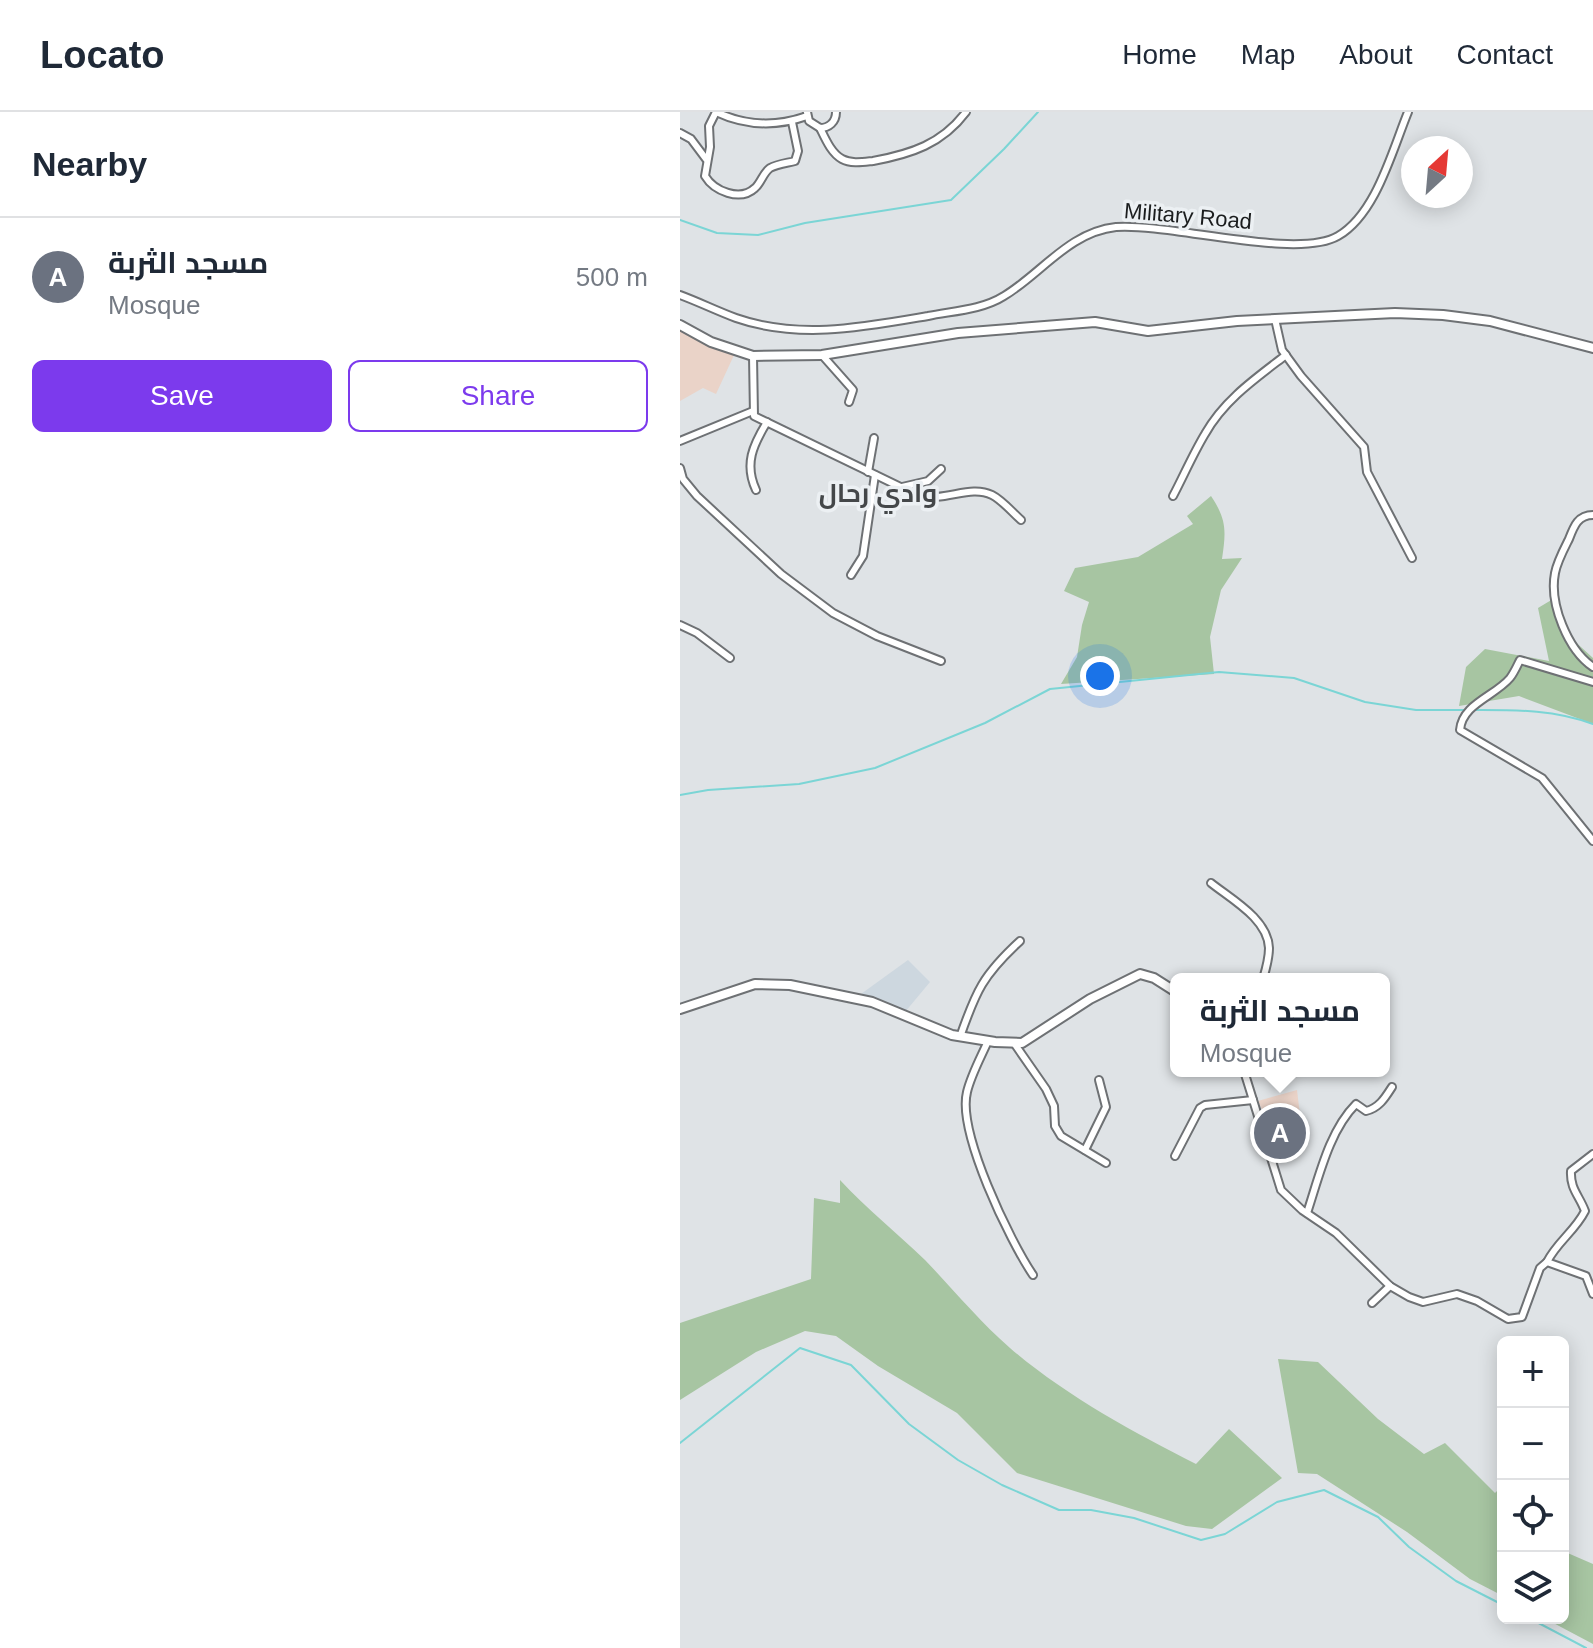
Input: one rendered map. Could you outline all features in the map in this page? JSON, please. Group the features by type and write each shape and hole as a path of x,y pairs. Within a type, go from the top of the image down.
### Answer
{"street":[{"path":"792,122 798,144 795,161 767,170 756,188 749,192 737,195 711,185 705,176 706,159 710,147 709,126 716,112 758,124 792,122 807,114 814,126 820,128 834,121 836,112"},
{"path":"820,128 838,157 849,162 866,162 923,149 953,128 966,112"},
{"name":"Military Road","path":"680,295 766,326 834,330 878,325 996,301 1079,239 1113,227 1151,228 1296,244 1325,242 1349,229 1366,209 1408,112"},
{"path":"680,133 691,139 706,159"},
{"path":"680,325 711,342 753,356 822,355 958,333 1065,324 1095,322 1148,331 1275,319 1395,313 1490,321 1593,348"},
{"path":"1275,319 1286,355 1364,447 1367,472 1412,558"},
{"path":"822,355 853,390 849,402"},
{"path":"1173,496 1206,432 1228,403 1248,383 1286,355"},
{"path":"753,356 754,416 929,499 952,497 970,490 992,495 1021,520"},
{"path":"680,441 753,411"},
{"path":"756,490 750,467 751,447 767,422"},
{"path":"851,575 863,556 874,438"},
{"path":"680,468 683,479 697,496 781,574 833,613 877,636 941,661"},
{"path":"900,487 928,481 941,469"},
{"path":"1593,515 1584,515 1575,523 1554,573 1563,630 1580,658 1593,667"},
{"path":"680,625 697,633 730,658"},
{"path":"1593,682 1520,660 1511,677 1470,710 1461,721 1460,730 1542,778 1593,841"},
{"path":"1211,883 1252,915 1263,931 1269,945 1264,973"},
{"path":"960,1037 974,997 993,966 1020,941"},
{"path":"680,1009 755,984 790,985 872,1002 960,1037 1022,1043 1090,999 1140,974 1170,988"},
{"path":"988,1041 966,1094 967,1112 974,1146 991,1196 1018,1253 1033,1275"},
{"path":"1013,1043 1046,1089 1054,1106 1055,1126 1061,1136 1106,1163"},
{"path":"1246,1077 1281,1190 1336,1233 1390,1286 1423,1302 1457,1294 1477,1301 1508,1319 1522,1317 1540,1268 1547,1262 1555,1245 1579,1223 1585,1211 1571,1185 1571,1171 1593,1154"},
{"path":"1085,1150 1106,1107 1099,1080"},
{"path":"1307,1213 1345,1115 1356,1104 1366,1111 1373,1110 1392,1087"},
{"path":"1175,1156 1200,1108 1253,1100"},
{"path":"1547,1262 1586,1276 1593,1294"},
{"path":"1372,1303 1390,1286"}],"shaded area":[{"path":"680,325 735,353 716,394 703,388 680,401"},
{"path":"908,960 930,982 905,1012 861,994"},
{"path":"1297,1090 1300,1115 1268,1122 1258,1101"}],"green space":[{"path":"1211,496 1224,526 1222,559 1242,558 1221,590 1210,637 1214,674 1061,684 1077,657 1089,602 1064,591 1075,568 1138,557 1193,524 1187,516"},
{"path":"1553,599 1570,637 1593,658 1593,724 1519,696 1459,706 1466,667 1485,649 1549,661 1538,608"},
{"path":"840,1180 925,1260 999,1338 1076,1397 1196,1464 1229,1429 1282,1478 1212,1529 1186,1526 1017,1473 957,1413 878,1366 836,1336 805,1331 756,1352 680,1400 680,1323 811,1279 814,1198 840,1203"},
{"path":"1278,1359 1318,1362 1378,1419 1424,1454 1445,1443 1495,1493 1497,1491 1497,1593 1470,1579 1407,1532 1317,1474 1298,1473"},
{"path":"1569,1554 1593,1564 1593,1644 1555,1624 1569,1624"}],"waterway":[{"path":"680,220 717,233 758,235 805,223 951,200 1038,112"},
{"path":"680,795 708,790 799,784 875,768 985,723 1050,689 1219,672 1294,678 1365,702 1416,710 1466,710"},
{"path":"1472,710 1548,713 1593,724"},
{"path":"680,1443 800,1348 851,1365 909,1424 958,1460 1002,1485 1059,1510 1091,1510 1134,1518 1201,1540 1225,1534 1277,1502 1324,1490 1378,1517 1409,1547 1456,1581 1497,1602"},
{"path":"1540,1624 1586,1648"}],"place":[{"name":"مسجد الثربة","path":"1280,1133"}],"district":[{"name":"وادي رحال","path":"878,493"}]}
